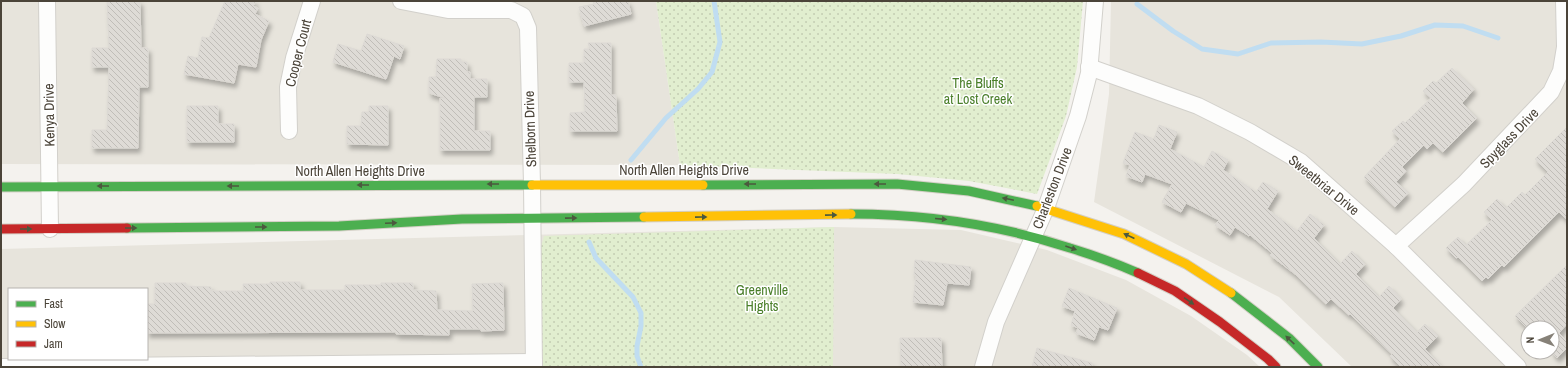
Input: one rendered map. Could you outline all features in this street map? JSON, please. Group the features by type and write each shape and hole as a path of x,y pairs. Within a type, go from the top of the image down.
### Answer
{"main road":[{"name":"North Allen Heights Drive","path":"1,187 532,184 897,184 969,191 1046,208 1124,234 1186,264 1239,298 1289,338 1318,367"},
{"path":"1,229 339,226 462,219 891,214 964,220 1034,236 1114,262 1175,291 1220,322 1268,359 1276,367"}],"street":[{"name":"Kenya Drive","path":"47,1 50,229"},
{"name":"Cooper Court","path":"289,131 288,86 294,58 312,1"},
{"name":"Shelborn Drive","path":"401,1 448,10 511,10 522,16 528,28 532,184 534,364"},
{"name":"Charleston Drive","path":"983,367 996,322 1046,208 1078,116 1089,67 1095,1"},
{"name":"Spyglass Drive","path":"1396,246 1464,184 1551,92 1561,71 1564,47 1564,1"},
{"name":"Sweetbriar Drive","path":"1089,67 1198,106 1250,132 1301,162 1396,246 1518,367"},
{"path":"1,367 534,364"}],"shaded area":[{"path":"1,1 656,1 680,165 1,164"},
{"path":"1111,1 1567,1 1567,367 1352,367 1279,297 1094,202 1109,94"},
{"path":"834,227 961,230 1047,250 1126,280 1191,316 1247,355 1260,367 1,367 1,249"}],"green space":[{"name":"The Bluffs at Lost Creek","path":"656,1 1083,1 1077,67 1066,116 1037,194 969,181 897,174 680,165"},
{"name":"Greenville Hights","path":"834,227 833,367 541,367 541,247 544,236"}],"building":[{"path":"107,1 140,1 141,48 148,48 148,87 139,87 138,148 92,148 92,130 107,130 109,67 92,67 92,48 109,48"},
{"path":"225,1 256,1 253,6 258,8 255,14 269,21 261,40 256,67 238,64 234,83 184,74 188,56 198,58 202,37 209,38"},
{"path":"593,1 628,1 631,14 584,26 579,7 594,4"},
{"path":"367,34 404,46 400,59 394,56 386,79 333,62 338,44 361,51"},
{"path":"588,43 611,43 611,95 616,95 617,131 570,131 570,113 585,112 584,82 569,82 569,63 584,63 584,49 590,49"},
{"path":"437,59 461,59 461,62 467,62 467,72 470,72 470,79 487,79 487,97 474,97 474,131 490,131 490,150 440,150 440,98 445,98 429,93 429,77 436,77"},
{"path":"1452,68 1474,89 1462,103 1477,118 1443,152 1433,143 1427,149 1424,145 1402,167 1406,171 1396,182 1408,193 1395,207 1364,177 1400,139 1392,131 1403,121 1405,123 1431,98 1423,91 1433,81 1436,83"},
{"path":"187,106 218,106 218,124 234,124 234,142 187,142"},
{"path":"369,106 388,106 388,145 347,144 347,126 361,126 362,112 369,112"},
{"path":"1159,125 1177,132 1170,149 1204,167 1212,151 1228,160 1223,170 1256,192 1263,182 1278,191 1267,209 1297,231 1310,214 1324,225 1314,238 1340,264 1352,251 1365,264 1356,274 1379,297 1389,286 1401,299 1393,308 1417,332 1425,324 1438,336 1425,349 1442,367 1401,367 1390,356 1392,354 1350,314 1349,315 1331,299 1326,304 1295,274 1270,255 1272,253 1250,235 1249,236 1235,227 1230,235 1215,225 1219,220 1186,203 1181,212 1162,202 1172,184 1145,174 1142,182 1126,176 1130,165 1123,163 1135,132 1154,139"},
{"path":"1567,127 1567,220 1559,212 1504,267 1502,265 1488,279 1486,277 1482,281 1458,257 1456,258 1446,248 1458,237 1466,245 1492,220 1484,212 1497,199 1506,208 1522,192 1525,195 1548,172 1535,159"},
{"path":"915,260 971,267 969,285 947,283 943,305 913,302 916,275 914,275"},
{"path":"1567,265 1567,324 1560,332 1560,320 1520,321 1515,316"},
{"path":"270,282 300,282 300,290 345,290 345,285 413,283 413,290 436,291 437,310 473,311 472,284 503,283 504,330 481,331 481,329 449,329 449,335 396,334 396,332 148,333 148,304 155,304 155,283 186,283 186,286 211,287 211,291 244,291 243,284 270,284"},
{"path":"1069,288 1117,308 1108,330 1099,327 1094,340 1076,333 1078,328 1071,325 1075,311 1062,306"},
{"path":"1560,334 1567,341 1567,348 1560,355"},
{"path":"900,338 941,338 942,367 901,367"},
{"path":"1037,348 1092,363 1092,367 1032,367"}],"waterway":[{"path":"631,160 666,118 698,89 712,72 720,42 714,1"},
{"path":"1137,4 1173,31 1202,49 1238,54 1271,43 1321,42 1362,44 1401,36 1435,25 1463,26 1498,38"},
{"path":"589,242 596,258 633,297 641,313 641,326 637,346 637,356 641,367"}],"traffic: fast":[{"path":"703,185 897,184 969,191 1037,206"},
{"path":"1,187 532,185"},
{"path":"851,214 879,214 934,218 989,227 1070,248 1104,259 1138,273"},
{"path":"127,228 339,226 462,219 644,217"},
{"path":"1231,293 1289,338 1318,367"}],"traffic: slow":[{"path":"532,185 703,185"},
{"path":"1037,206 1124,234 1186,264 1231,293"},
{"path":"644,217 851,214"}],"traffic: jam":[{"path":"1,229 127,228"},
{"path":"1138,273 1175,291 1220,322 1268,359 1276,367"}]}
